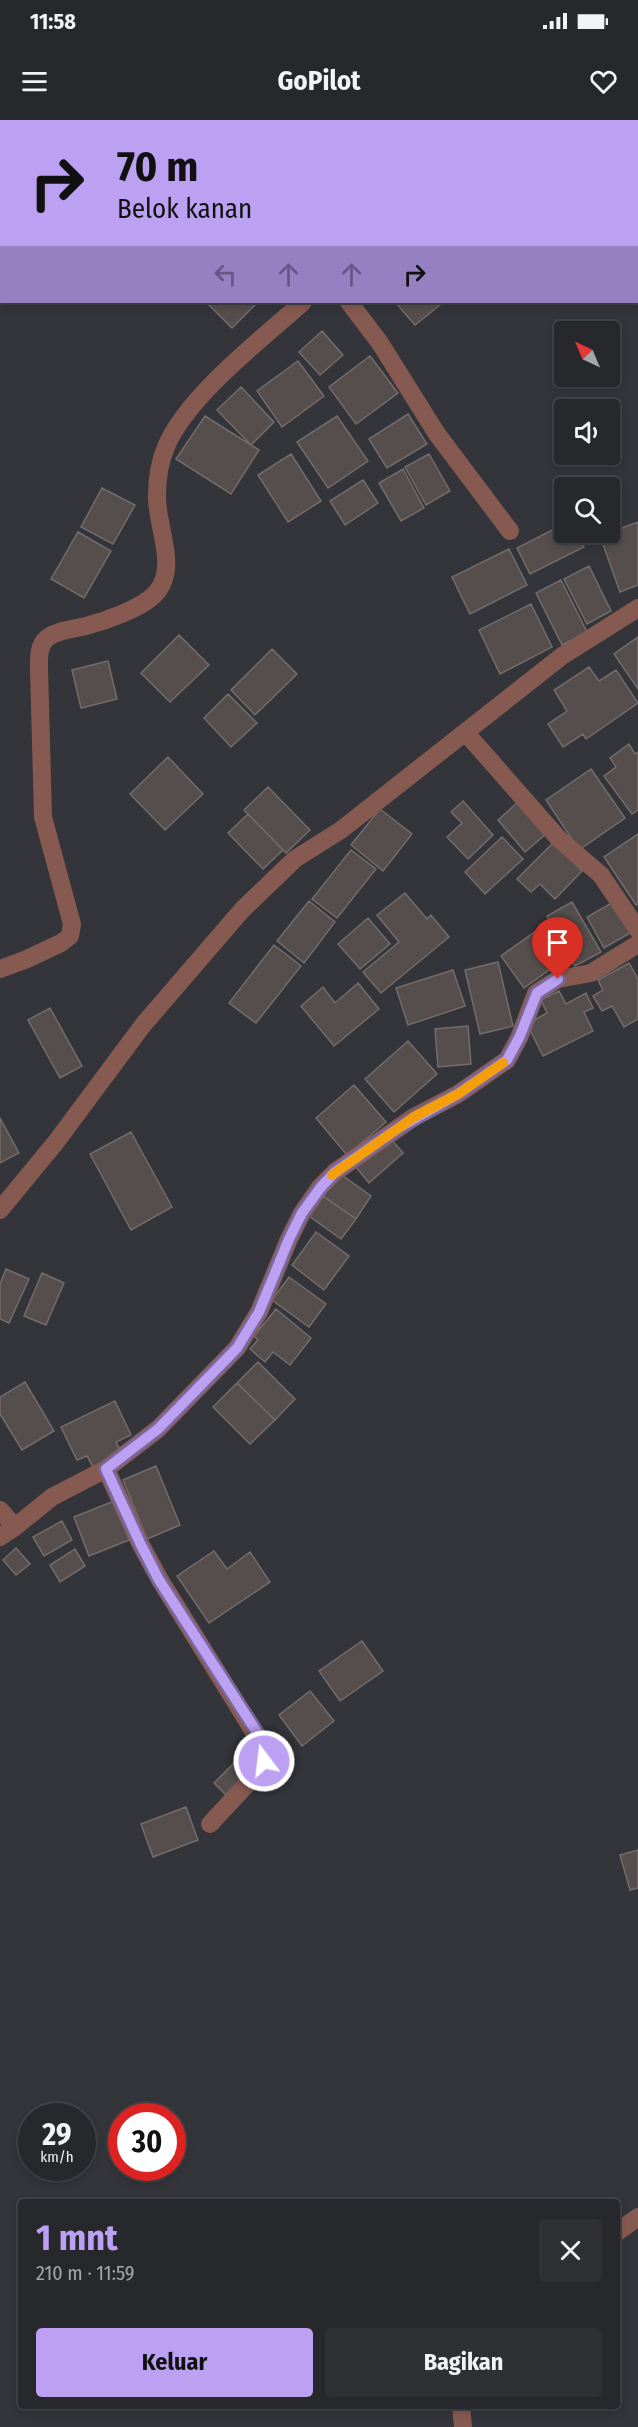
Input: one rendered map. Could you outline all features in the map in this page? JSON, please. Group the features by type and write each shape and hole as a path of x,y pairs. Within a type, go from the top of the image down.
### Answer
{"street":[{"path":"0,969 61,943 70,936 72,924 43,818 39,668 42,645 48,638 59,632 97,623 146,602 156,593 165,577 157,497 165,448 171,436 197,400 302,303"},
{"path":"350,303 380,343 437,434 510,531"},
{"path":"0,1210 56,1142 143,1025 242,910 295,859 341,830 562,656 638,608"},
{"path":"466,733 559,839 601,875 638,930"},
{"path":"0,1510 8,1532 52,1497 106,1469 158,1429 237,1348 259,1312 302,1213 335,1172 414,1117 458,1094 507,1060 519,1038 537,993 558,979 591,973 638,944"},
{"path":"106,1469 159,1580 264,1748 264,1761 261,1769 210,1824"},
{"path":"620,2230 638,2217"},
{"path":"461,2409 463,2427"}],"building":[{"path":"207,303 257,303 232,328"},
{"path":"396,303 441,304 415,325"},
{"path":"322,331 343,355 320,375 299,352"},
{"path":"370,356 398,393 356,424 329,387"},
{"path":"298,361 324,396 282,427 257,391"},
{"path":"241,387 274,422 251,445 217,410"},
{"path":"408,414 427,444 387,468 369,439"},
{"path":"205,416 259,450 231,494 176,459"},
{"path":"337,416 368,461 328,488 297,442"},
{"path":"291,454 321,501 288,522 258,475"},
{"path":"429,454 450,491 426,505 405,467"},
{"path":"403,469 424,508 401,521 379,483"},
{"path":"363,480 378,503 345,525 330,501"},
{"path":"102,488 135,505 113,544 81,527"},
{"path":"638,522 638,585 620,592 602,543 620,543 620,529"},
{"path":"554,529 554,543 582,543 584,547 530,574 517,548"},
{"path":"78,532 111,551 84,598 51,579"},
{"path":"509,549 527,585 470,614 452,577"},
{"path":"589,566 611,611 587,624 564,579"},
{"path":"561,580 587,632 562,645 536,593"},
{"path":"531,604 552,647 500,674 479,630"},
{"path":"179,635 209,665 170,702 141,673"},
{"path":"638,637 638,689 614,654"},
{"path":"272,649 297,674 255,715 231,690"},
{"path":"108,661 117,699 81,708 72,670"},
{"path":"589,667 599,681 616,670 638,703 586,739 583,734 563,747 548,724 567,711 554,690"},
{"path":"228,694 257,723 231,747 204,718"},
{"path":"629,744 635,754 638,752 638,810 632,814 604,776 616,767 610,758"},
{"path":"168,757 203,794 165,830 130,794"},
{"path":"591,769 625,818 579,850 546,800"},
{"path":"268,787 310,830 286,853 244,810"},
{"path":"463,801 493,835 468,859 447,837 462,823 451,812"},
{"path":"518,802 546,834 525,852 498,820"},
{"path":"380,809 412,834 383,871 351,845"},
{"path":"248,814 283,850 263,869 228,833"},
{"path":"638,834 638,904 636,905 604,857"},
{"path":"502,837 523,859 485,894 465,872"},
{"path":"554,842 582,871 555,899 540,884 531,892 517,879"},
{"path":"351,850 376,869 337,918 312,899"},
{"path":"405,893 427,919 431,915 449,937 381,993 363,972 399,942 377,915"},
{"path":"309,901 335,922 304,963 277,941"},
{"path":"615,901 632,932 604,948 587,917"},
{"path":"572,902 601,952 575,966 547,916"},
{"path":"368,918 390,944 360,969 338,944"},
{"path":"540,928 563,960 524,988 501,956"},
{"path":"274,945 301,966 256,1023 229,1003"},
{"path":"498,962 513,1026 480,1034 465,970"},
{"path":"629,963 638,979 638,1019 624,1027 612,1006 602,1011 593,996 603,990 598,980"},
{"path":"453,970 465,1006 408,1025 396,988"},
{"path":"358,983 379,1009 334,1046 301,1006 323,987 335,1003"},
{"path":"559,991 566,1004 586,993 593,1008 584,1012 593,1031 543,1056 527,1024 547,1013 541,1000"},
{"path":"50,1008 82,1066 60,1078 28,1020"},
{"path":"468,1026 471,1064 438,1067 435,1029"},
{"path":"408,1041 437,1074 394,1112 365,1079"},
{"path":"354,1085 386,1122 347,1155 316,1118"},
{"path":"0,1118 19,1153 0,1163"},
{"path":"131,1132 172,1207 131,1230 90,1154"},
{"path":"390,1138 403,1153 369,1183 356,1167"},
{"path":"339,1173 371,1196 356,1219 323,1196"},
{"path":"323,1196 356,1219 341,1239 309,1216"},
{"path":"316,1232 349,1256 324,1290 292,1265"},
{"path":"6,1269 29,1279 9,1323 0,1319 0,1284"},
{"path":"42,1273 64,1283 46,1325 24,1316"},
{"path":"289,1277 326,1304 309,1327 272,1300"},
{"path":"276,1309 311,1338 290,1365 273,1352 265,1362 250,1349 258,1340 254,1336"},
{"path":"258,1362 295,1399 275,1420 237,1383"},
{"path":"25,1382 54,1431 22,1450 0,1414 0,1397"},
{"path":"237,1383 275,1420 250,1444 213,1407"},
{"path":"115,1401 131,1435 116,1442 122,1453 93,1467 87,1456 77,1460 61,1427"},
{"path":"156,1466 180,1525 147,1539 123,1480"},
{"path":"114,1501 129,1540 89,1556 74,1517"},
{"path":"62,1521 72,1540 44,1556 33,1537"},
{"path":"16,1548 30,1564 16,1575 3,1560"},
{"path":"75,1549 85,1566 60,1582 50,1565"},
{"path":"214,1551 227,1569 250,1552 270,1582 209,1623 177,1576"},
{"path":"362,1641 383,1671 340,1701 319,1671"},
{"path":"310,1691 334,1721 302,1746 279,1715"},
{"path":"235,1762 247,1773 226,1795 214,1783"},
{"path":"186,1807 198,1840 153,1857 141,1824"},
{"path":"638,1850 638,1888 630,1890 620,1855"}],"slow traffic":[{"path":"332,1175 414,1117 458,1094 503,1063"}],"route":[{"path":"264,1761 264,1748 260,1737 159,1580 106,1469 158,1429 237,1348 259,1312 302,1213 321,1187 335,1172 414,1117 458,1094 507,1060 519,1038 537,993 558,979"}]}
